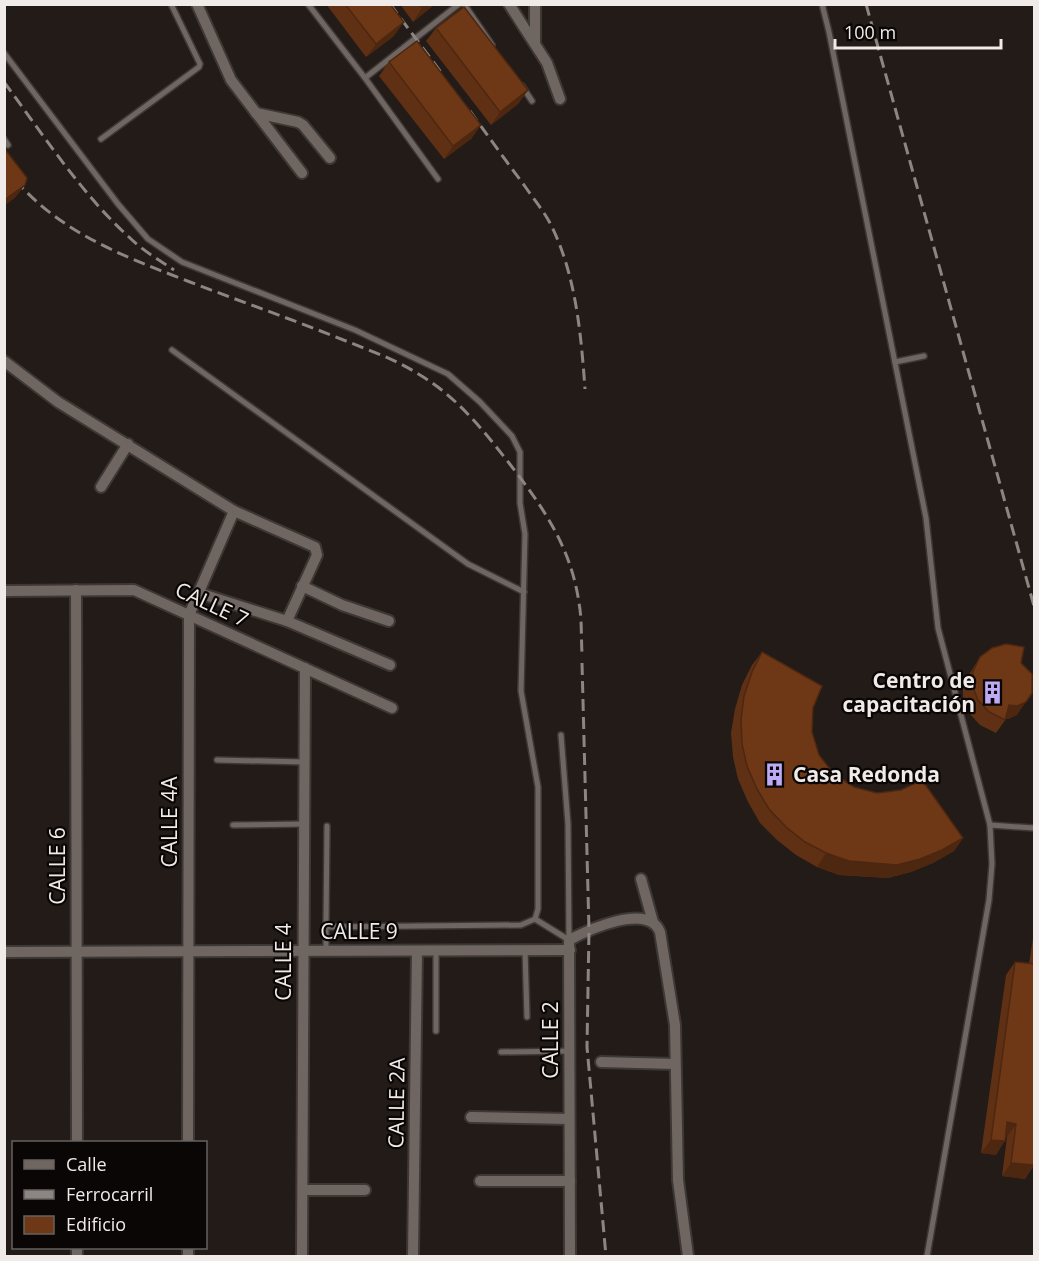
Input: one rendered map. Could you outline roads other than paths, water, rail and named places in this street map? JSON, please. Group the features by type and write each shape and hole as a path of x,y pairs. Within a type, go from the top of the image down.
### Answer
{"street":[{"path":"197,4 227,74 302,174"},
{"path":"509,4 547,63 560,99"},
{"path":"535,4 535,42"},
{"path":"256,113 303,125 330,158"},
{"path":"4,361 58,402 234,511 315,546 317,555 287,621"},
{"path":"100,487 128,444"},
{"name":"CALLE 4A","path":"188,1141 189,615 234,511"},
{"path":"302,586 342,605 389,621"},
{"name":"CALLE 6","path":"76,590 77,1141"},
{"name":"CALLE 7","path":"4,591 134,590 392,708"},
{"path":"199,593 287,621 390,665"},
{"name":"CALLE 4","path":"302,1257 305,668"},
{"path":"641,879 653,922 660,932 673,1014 678,1180 688,1257"},
{"path":"570,945 601,925 643,919 653,922"},
{"name":"CALLE 9","path":"4,952 525,950 570,945"},
{"name":"CALLE 2","path":"570,945 570,1257"},
{"name":"CALLE 2A","path":"413,1257 417,951"},
{"path":"601,1062 675,1064"},
{"path":"471,1117 569,1119"},
{"path":"480,1181 570,1181"},
{"path":"303,1190 364,1190"}],"lane":[{"path":"101,139 199,67 200,64 171,4"},
{"path":"308,4 438,179"},
{"path":"365,78 459,4"},
{"path":"464,4 498,52"},
{"path":"822,4 832,43 926,519 938,628 990,825 992,864 989,900 927,1257"},
{"path":"4,53 118,204 148,239 182,262 355,330 424,361 448,374 480,402 512,436 520,452 520,503 525,534 521,691 538,787 538,909 535,919"},
{"path":"519,81 532,101"},
{"path":"172,350 468,564 524,592"},
{"path":"895,362 924,356"},
{"name":"CALLE 2","path":"561,735 568,824 570,945"},
{"path":"217,760 304,762"},
{"path":"233,825 304,824"},
{"path":"990,825 1035,828"},
{"path":"326,951 327,826"},
{"path":"326,927 521,925 535,919"},
{"path":"535,919 570,945"},
{"path":"525,950 528,1017"},
{"path":"436,951 436,1031"},
{"path":"501,1052 570,1052"}],"railway":[{"path":"390,4 443,75"},
{"path":"866,4 1034,606"},
{"path":"4,82 95,203 134,242 174,270"},
{"path":"470,111 541,209 559,243 576,304 585,389"},
{"path":"4,166 43,207 65,223 112,250 163,272 384,356 411,370 446,393 479,426 533,496 554,528 575,583 581,615 582,653"},
{"path":"582,663 589,930 587,1047 606,1256"}],"place":[{"name":"Centro de capacitación","path":"993,692"},
{"name":"Casa Redonda","path":"775,774"}]}
